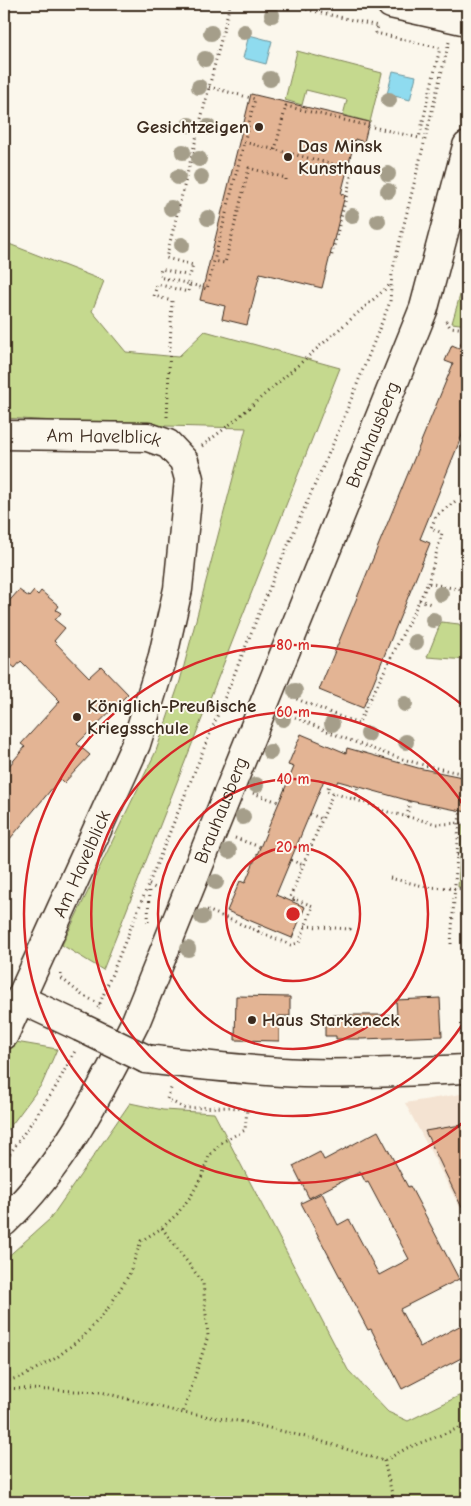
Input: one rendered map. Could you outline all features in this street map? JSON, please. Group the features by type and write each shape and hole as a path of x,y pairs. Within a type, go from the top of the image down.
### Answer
{"street":[{"path":"391,4 461,20"},
{"name":"Brauhausberg","path":"4,1222 59,1159 87,1116 136,1021 424,308 467,146"},
{"name":"Am Havelblick","path":"4,435 148,437 168,444 184,461 188,479 178,589 151,700 136,744 4,1035"},
{"path":"20,999 146,1059 242,1070 304,1073 467,1069"}],"path":[{"path":"209,87 255,99 207,289 159,277 161,269 190,276 193,265 166,258 209,87 230,4"},
{"path":"275,150 286,106 419,138 440,48 376,33 378,26 306,9 307,4"},
{"path":"333,793 290,897 293,900 313,906 299,943 291,945 149,885 276,572 336,437 390,302 395,264 461,20"},
{"path":"244,142 289,155 353,169 331,258"},
{"path":"214,261 225,264 242,204 249,168 286,178 286,181"},
{"path":"233,233 237,234"},
{"path":"167,421 172,300 154,296 157,284 188,292 190,284"},
{"path":"184,461 233,422 392,284"},
{"path":"450,327 467,329"},
{"path":"268,696 358,724 428,583 442,533 431,528 436,516 458,499"},
{"path":"428,583 467,591"},
{"path":"419,600 431,604"},
{"path":"268,696 351,741 386,754 467,774"},
{"path":"330,782 327,791 355,799 384,811 437,824 467,823"},
{"path":"355,799 358,787"},
{"path":"257,794 278,802"},
{"path":"407,817 410,800"},
{"path":"451,944 460,810"},
{"path":"310,814 322,819"},
{"path":"239,840 260,847"},
{"path":"457,855 467,856"},
{"path":"291,860 303,865"},
{"path":"390,878 426,887 467,889"},
{"path":"258,932 260,925"},
{"path":"305,926 350,930 352,925"},
{"path":"45,946 60,952 61,978 82,995 100,1004"},
{"path":"4,1382 23,1376 56,1358 85,1335 109,1307 129,1275 141,1241 162,1228 177,1214 191,1196 202,1176 209,1156 222,1142 245,1130 247,1110 231,1107 184,1108 167,1099 173,1084"},
{"path":"162,1228 203,1282 208,1336 183,1413"},
{"path":"4,1388 101,1392 183,1413 245,1422 314,1439 384,1461 407,1448 467,1425"},
{"path":"384,1461 394,1502"}],"shaded area":[{"path":"467,1093 467,1221 405,1103"}],"green space":[{"path":"297,51 382,73 370,122 343,115 347,100 306,90 302,105 285,100"},
{"path":"4,242 104,281 92,311 126,352 178,357 205,331 340,368 103,970 62,945 156,751 180,681 246,428 125,425 4,418"},
{"path":"467,271 467,325 452,323"},
{"path":"441,622 459,624 467,636 467,660 427,657"},
{"path":"462,825 467,825 467,853 460,853"},
{"path":"460,857 467,858 467,887 458,887"},
{"path":"4,1040 57,1049 42,1084 4,1135"},
{"path":"130,1103 163,1110 214,1113 348,1370 388,1412 408,1421 467,1392 467,1502 4,1502 4,1260 50,1219"}],"water":[{"path":"249,35 272,41 266,64 243,58"},
{"path":"393,71 416,76 410,100 387,94"}],"building":[{"name":"Das Minsk Kunsthaus","path":"251,94 369,122 364,142 355,139 341,194 345,195 322,288 260,273 247,325 222,319 225,306 200,300"},
{"path":"467,331 467,423 420,539 430,543 363,708 319,690 453,364 445,361 452,345 459,348"},
{"name":"Königlich-Preußische Kriegsschule","path":"19,590 29,597 34,591 38,595 41,591 59,606 56,610 61,613 55,620 65,628 54,641 89,677 101,666 128,694 77,744 90,755 64,783 60,779 4,846 4,772 25,747 21,744 60,701 21,661 15,668 4,659 4,607"},
{"path":"301,734 346,753 347,748 418,768 467,778 467,812 410,801 338,781 336,784 324,780 276,895 305,907 292,938 227,911 240,881 245,883 294,767 288,765"},
{"name":"Haus Starkeneck","path":"236,996 290,997 290,1016 279,1016 279,1041 235,1040"},
{"path":"440,998 442,1036 336,1039 336,1036 325,1036 325,1015 397,1015 396,1000"},
{"path":"467,1124 467,1218 425,1131"},
{"path":"378,1131 408,1187 410,1186 459,1279 400,1309 420,1347 467,1322 467,1355 402,1389 371,1329 368,1330 301,1203 322,1193 338,1225 349,1219 379,1275 409,1259 368,1182 366,1183 360,1172 309,1198 293,1166 320,1152 324,1160"}],"place":[{"name":"Gesichtzeigen","path":"259,127"},
{"name":"Das Minsk Kunsthaus","path":"288,157"},
{"name":"Königlich-Preußische Kriegsschule","path":"77,717"},
{"name":"Haus Starkeneck","path":"252,1020"}]}
